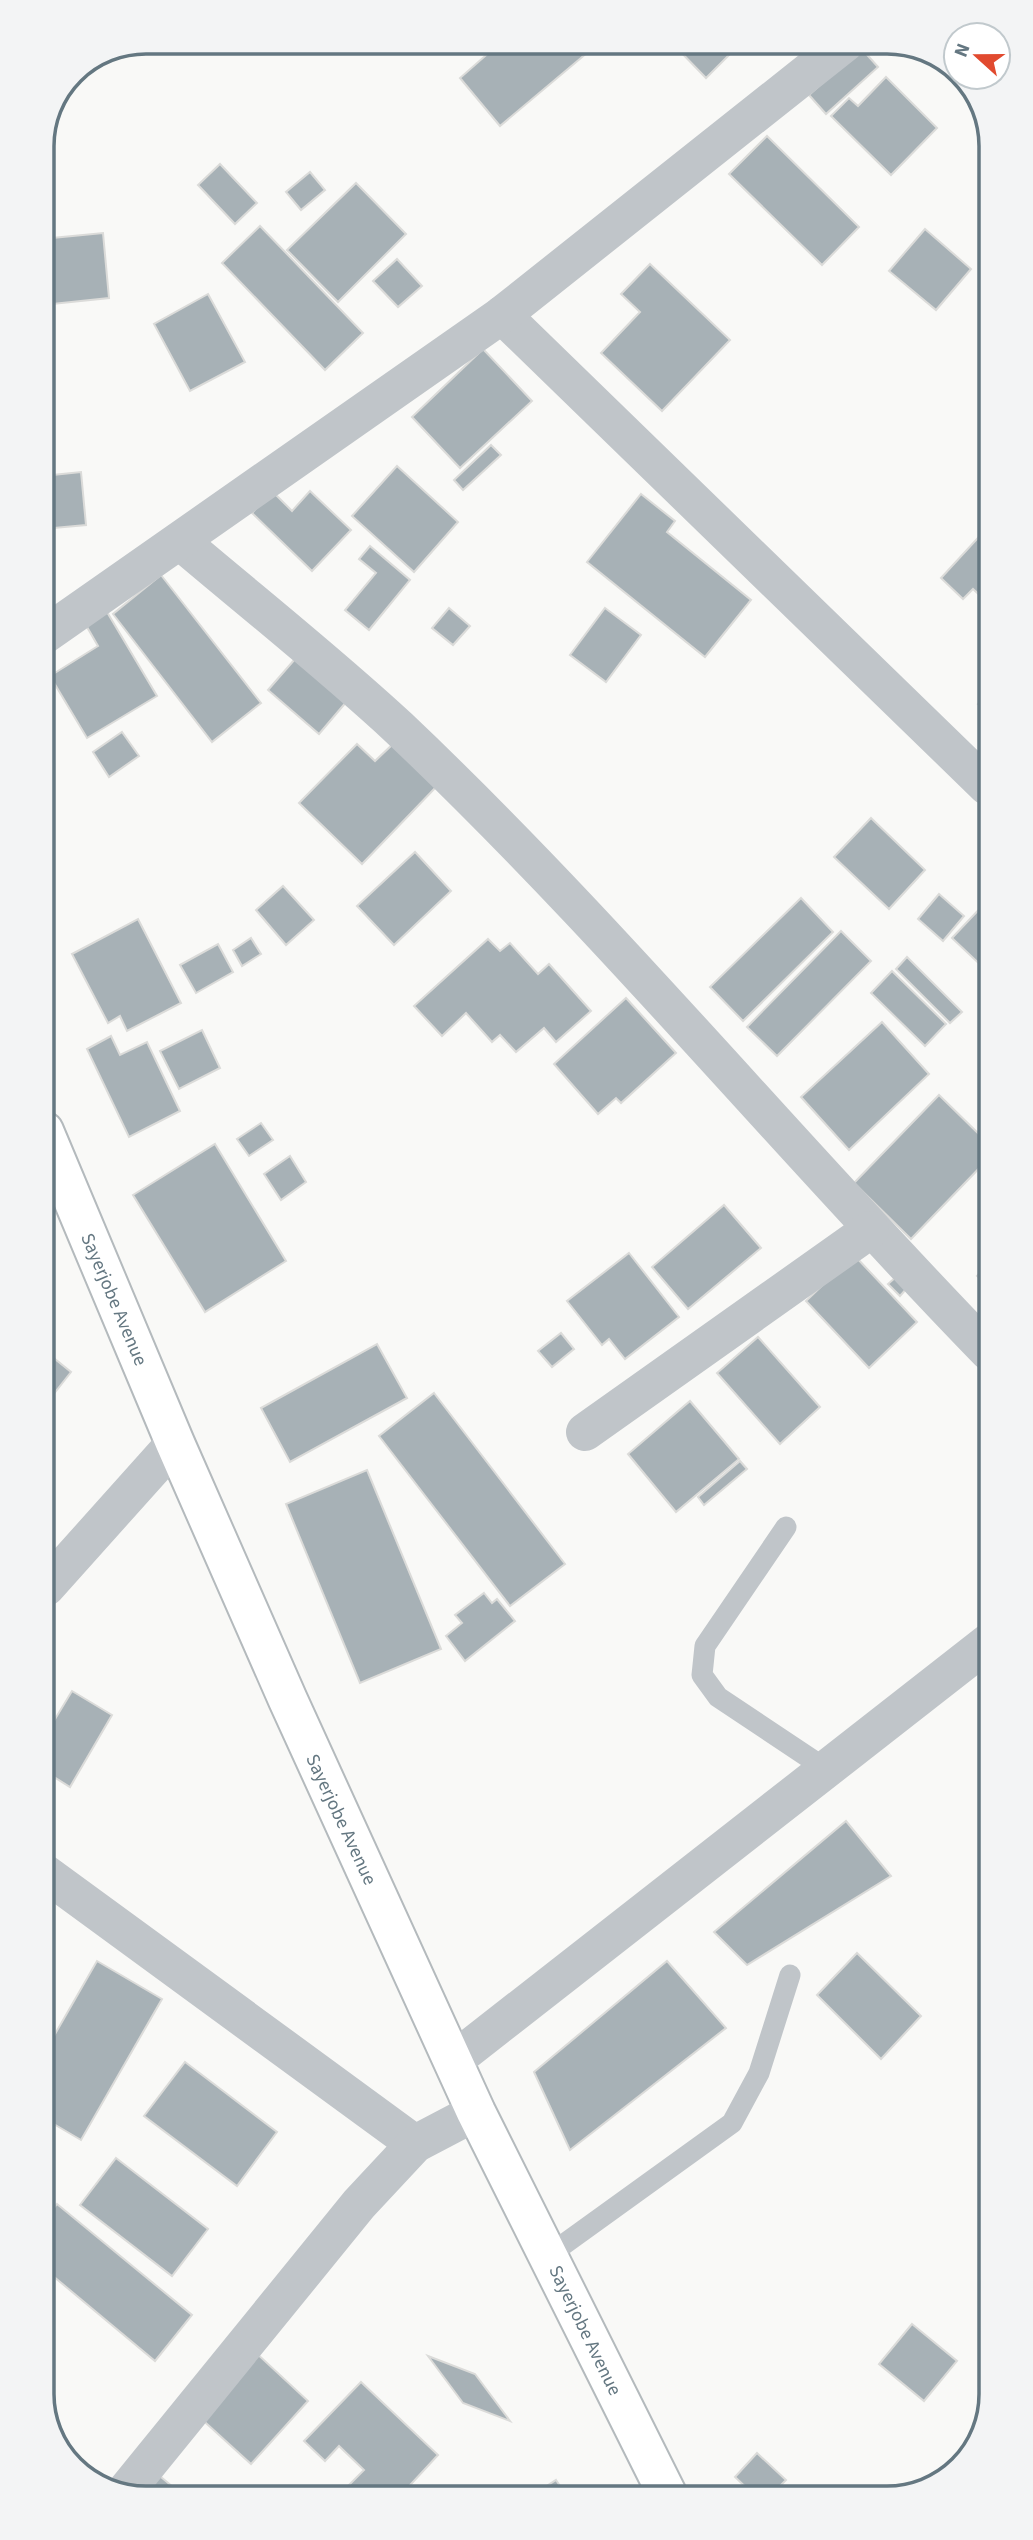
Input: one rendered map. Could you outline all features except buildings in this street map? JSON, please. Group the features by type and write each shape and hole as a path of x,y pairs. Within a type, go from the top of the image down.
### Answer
{"main road":[{"name":"Sayerjobe Avenue","path":"54,1155 175,1443 476,2112 663,2486"}],"street":[{"path":"54,628 502,315 831,54"},
{"path":"502,315 979,778"},
{"path":"180,541 398,727 619,950 870,1230 979,1342"},
{"path":"585,1432 870,1230"},
{"path":"54,1578 175,1443"},
{"path":"453,2061 979,1650"},
{"path":"54,1880 415,2144"},
{"path":"131,2484 359,2204 415,2144 476,2112"}],"lane":[{"path":"786,1527 705,1646 702,1675 718,1697 826,1769"},
{"path":"549,2255 732,2123 758,2073 790,1975"}]}
